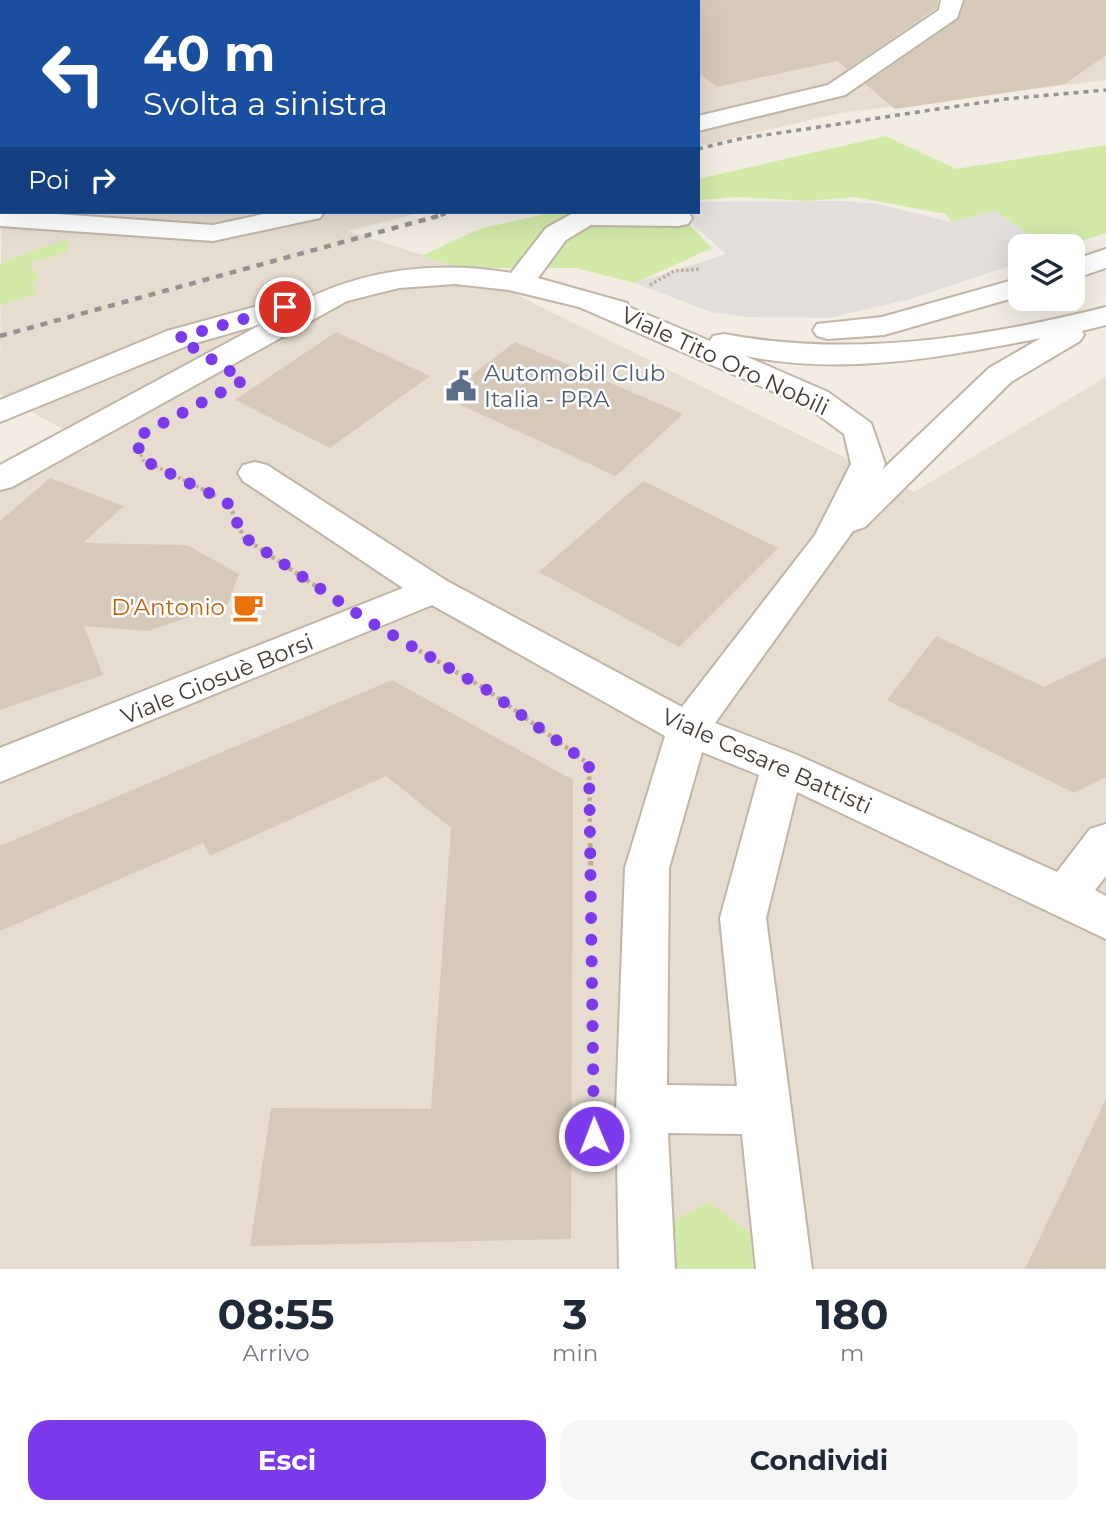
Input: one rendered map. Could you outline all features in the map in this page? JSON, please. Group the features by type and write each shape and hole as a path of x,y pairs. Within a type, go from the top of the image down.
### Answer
{"street":[{"path":"700,123 836,89 950,7 976,0"},
{"path":"0,218 213,233 301,214"},
{"path":"520,281 556,234 586,217 678,218"},
{"path":"1085,266 1106,258"},
{"name":"Viale Tito Oro Nobili","path":"0,479 337,295 397,279 443,275 520,281 591,300 697,337 744,348 793,353 892,353 994,339 1103,317"},
{"path":"591,300 710,327 794,333 884,326 1008,290"},
{"path":"0,412 178,338 234,320 337,295"},
{"name":"Viale Tito Oro Nobili","path":"591,300 817,399 859,430 868,464 830,540"},
{"name":"Viale Tito Oro Nobili","path":"688,729 830,540 1000,375 1103,317"},
{"name":"Viale Cesare Battisti","path":"255,473 434,590 688,729 782,766 1065,896 1106,919"},
{"name":"Viale Giosuè Borsi","path":"0,766 434,590"},
{"path":"647,1269 641,1109 647,868 688,729"},
{"path":"782,766 743,918 784,1269"},
{"path":"1065,896 1106,842"},
{"path":"641,1109 764,1110"}],"path":[{"path":"647,288 659,277 681,268 701,269"},
{"path":"135,438 143,460 227,502 244,537 365,619 487,690 589,764 591,887"}],"shaded area":[{"path":"700,0 896,0 931,26 1003,0 1106,0 1106,80 840,113 700,146"},
{"path":"841,201 878,204 951,222 995,211 1029,234 1008,234 1008,266 907,300 828,318 747,317 711,312 635,283 726,254 681,214 700,214 700,202"},
{"path":"1,214 416,214 348,231 463,268 914,492 1106,377 1106,1269 0,1269 0,491 93,446 0,394"}],"green space":[{"path":"886,136 956,169 1106,145 1106,233 1085,240 1085,234 1028,234 995,211 951,222 946,214 854,197 807,201 740,197 700,200 700,179"},
{"path":"545,214 679,214 712,248 635,283 576,268 463,268 422,256 479,229"},
{"path":"68,239 68,252 29,263 40,279 31,283 37,293 0,306 0,265 15,257"},
{"path":"709,1202 750,1233 753,1269 672,1269 669,1223"}],"building":[{"path":"700,0 938,0 937,8 847,69 837,61 717,87 700,74"},
{"path":"965,0 1106,0 1106,55 1065,84 895,109 865,84 958,20"},
{"path":"336,332 430,376 330,448 235,400"},
{"path":"515,342 683,414 616,476 443,397"},
{"path":"50,478 124,506 83,543 187,545 239,574 228,604 148,631 84,626 103,675 0,710 0,521"},
{"path":"643,481 778,548 679,647 539,572"},
{"path":"936,636 1044,687 1106,657 1106,777 1074,793 887,700"},
{"path":"392,680 573,780 571,1239 250,1246 271,1108 431,1109 451,828 386,776 210,856 203,843 0,931 0,846"},
{"path":"1106,1099 1106,1269 1025,1269"}],"railway":[{"path":"700,149 739,139 1005,99 1106,90"},
{"path":"438,216 445,214"},
{"path":"0,336 438,216"},
{"path":"431,218 438,216"}],"place":[{"name":"Automobil Club Italia - PRA","path":"461,386"},
{"name":"D'Antonio","path":"248,607"}],"route":[{"path":"285,307 178,338 244,380 135,438 143,460 227,502 244,537 365,619 487,690 589,764 594,1136"}]}
